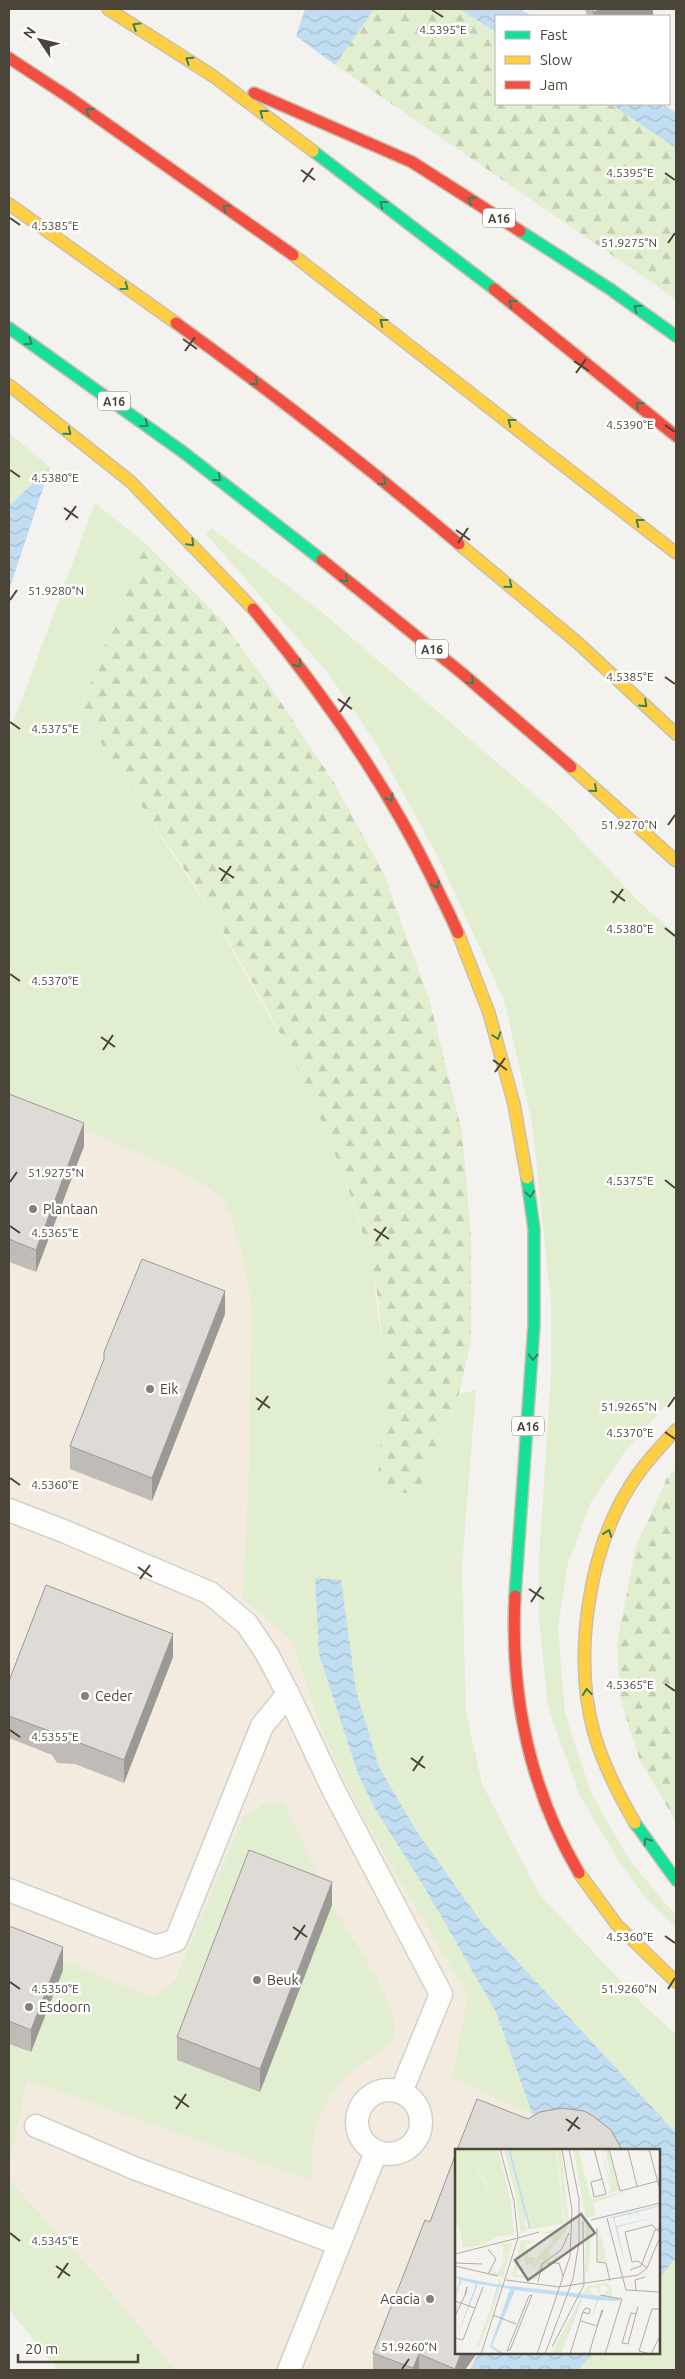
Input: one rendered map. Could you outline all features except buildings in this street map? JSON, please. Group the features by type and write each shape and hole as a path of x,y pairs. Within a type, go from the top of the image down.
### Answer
{"highway":[{"name":"A16","path":"108,9 213,76 302,142 536,321 676,436"},
{"path":"9,58 129,139 320,274 676,553"},
{"name":"A16","path":"213,76 412,162 610,289 676,336"},
{"path":"9,204 216,352 395,491 563,630 676,734"},
{"name":"A16","path":"9,328 215,475 464,675 676,861"},
{"name":"A16","path":"9,385 132,483 210,562 272,631 325,699 371,766 415,841 451,916 483,992 499,1042 513,1097 531,1199 535,1274 532,1380 513,1616 518,1700 528,1751 541,1795 559,1836 581,1876 616,1924 676,1982"},
{"path":"676,1430 665,1440 631,1484 611,1526 595,1570 587,1626 584,1666 589,1711 600,1750 619,1795 656,1856 676,1880"}],"lane":[{"path":"9,1510 210,1593 247,1624 267,1654 288,1694 334,1791 441,1994 401,2092"},
{"path":"9,1890 156,1947 176,1940 262,1726 288,1694"},
{"path":"388,2089 401,2092 412,2098 419,2109 422,2122 418,2134 412,2145 401,2152 389,2154 376,2152 365,2145 358,2135 356,2122 358,2110 365,2099 376,2092 388,2089"},
{"path":"36,2126 134,2168 339,2244"},
{"path":"289,2370 376,2152"}],"shaded area":[{"path":"86,762 438,1827 676,2087 676,2306 660,2323 660,2149 455,2149 455,2354 629,2354 613,2370 74,2370 9,2297 9,784"}],"green space":[{"path":"374,9 459,9 495,31 495,105 612,105 676,148 676,299 335,65"},
{"path":"9,433 50,467 9,506"},
{"path":"95,503 144,542 81,708 125,783 211,912 297,1066 340,1163 372,1265 384,1360 382,1407 418,1493 459,1394 476,1390 462,1566 466,1712 482,1784 539,1894 644,2006 676,2034 676,2133 482,1923 417,1832 379,1767 356,1691 341,1581 315,1578 319,1654 358,1774 374,1807 426,1890 496,2012 534,2115 452,2078 468,1996 361,1814 325,1738 292,1641 243,1599 249,1470 252,1309 243,1259 232,1217 222,1199 211,1189 178,1171 73,1124 9,1099 9,734"},
{"path":"211,528 318,609 557,814 641,904 676,934 676,1394 626,1450 591,1502 568,1563 558,1627 565,1714 591,1793 630,1861 676,1916 676,1929 643,1895 621,1864 579,1794 548,1707 539,1618 539,1559 551,1375 551,1302 532,1122 504,1000 439,859 376,743 327,672 206,534"},
{"path":"144,542 220,618 280,701 333,781 384,874 430,1002 462,1132 471,1234 471,1341 459,1394 418,1493 396,1493 378,1481 383,1372 377,1291 358,1218 324,1127 283,1039 236,954 192,880 121,776 81,708"},
{"path":"676,1469 676,1822 639,1758 620,1698 617,1644 636,1546 667,1478"},
{"path":"266,1803 285,1805 331,1902 386,1996 392,2014 394,2029 388,2045 350,2074 327,2101 314,2134 312,2151 313,2169 310,2180 27,2080 9,2165 9,1938 154,1998 175,1981 243,1817"},
{"path":"9,2180 109,2290 175,2370 58,2370 9,2309"},
{"path":"676,2258 676,2370 578,2370 592,2354 660,2354 660,2277"}],"water":[{"path":"305,9 374,9 335,65 296,36"},
{"path":"459,9 520,9 530,15 495,15 495,31"},
{"path":"612,105 664,105 676,113 676,148"},
{"path":"50,467 9,590 9,506"},
{"path":"315,1578 341,1580 356,1691 379,1767 417,1832 482,1923 676,2133 676,2258 660,2277 660,2149 603,2149 540,2135 496,2012 426,1890 374,1807 358,1774 319,1654"},
{"path":"478,2354 592,2354 578,2370 470,2370"}],"traffic: fast":[{"path":"313,151 494,289"},
{"path":"520,231 610,289 676,336"},
{"path":"9,328 183,452 322,560"},
{"path":"515,1596 534,1325 534,1229 527,1178"},
{"path":"635,1823 676,1880"}],"traffic: slow":[{"path":"108,9 213,76 313,151"},
{"path":"9,204 176,323"},
{"path":"293,255 676,553"},
{"path":"9,385 131,482 253,609"},
{"path":"459,544 578,643 676,734"},
{"path":"571,767 676,861"},
{"path":"458,933 489,1013 514,1104 527,1178"},
{"path":"635,1823 611,1779 594,1733 588,1703 585,1672 588,1606 604,1542 616,1512 640,1471 676,1430"},
{"path":"579,1873 617,1925 676,1982"}],"traffic: jam":[{"path":"9,58 67,96 293,255"},
{"path":"254,93 412,162 520,231"},
{"path":"494,289 676,436"},
{"path":"176,323 320,431 459,544"},
{"path":"322,560 463,674 571,767"},
{"path":"253,609 303,672 372,772 413,842 458,933"},
{"path":"515,1596 514,1633 516,1669 526,1739 535,1774 547,1808 579,1873"}],"place":[{"name":"Plantaan","path":"33,1209"},
{"name":"Eik","path":"150,1389"},
{"name":"Ceder","path":"85,1696"},
{"name":"Beuk","path":"257,1980"},
{"name":"Esdoorn","path":"29,2007"},
{"name":"Acacia","path":"430,2299"}]}
